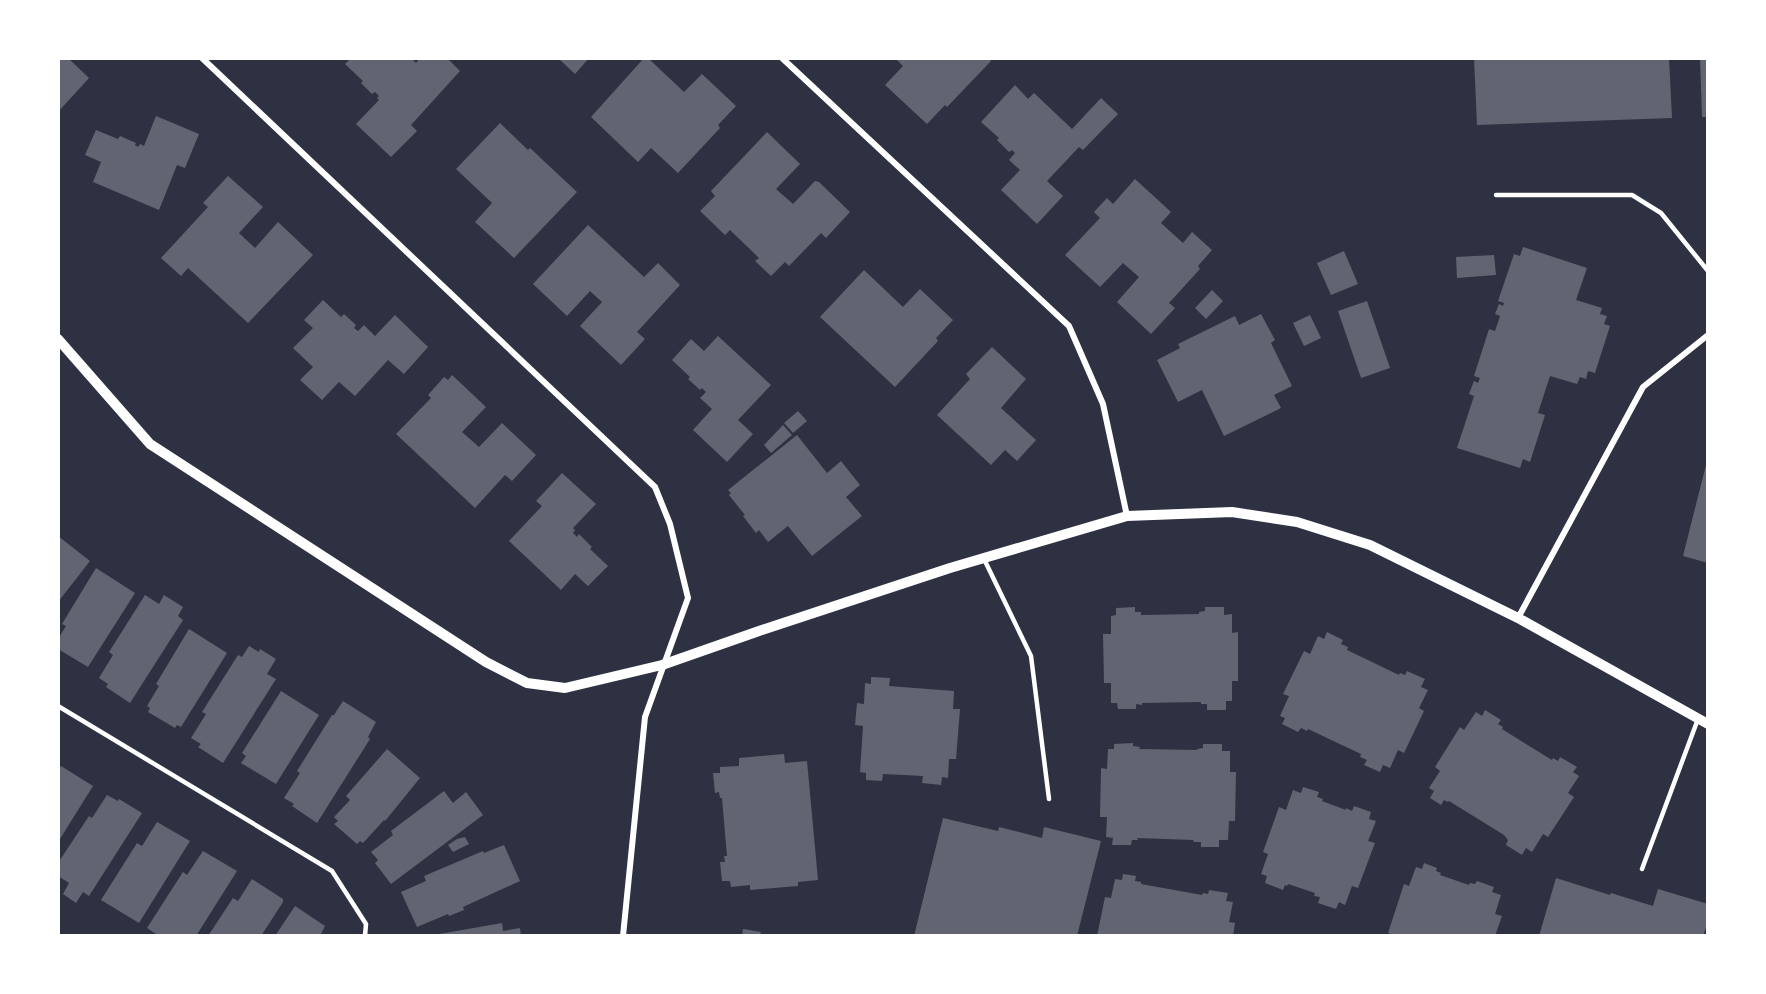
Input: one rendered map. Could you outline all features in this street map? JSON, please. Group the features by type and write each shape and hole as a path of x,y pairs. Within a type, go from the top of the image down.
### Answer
{"street":[{"path":"202,58 655,487 670,524 688,598 645,717 623,936"},
{"path":"782,58 1069,326 1102,404 1128,516"},
{"path":"1518,618 1643,387 1707,335"},
{"path":"58,339 150,444 486,662 526,683 565,688 662,665 759,630 983,558 1128,516 1232,512 1297,522 1370,545 1518,618 1703,722"}],"lane":[{"path":"1496,195 1632,195 1661,213 1707,271"},
{"path":"983,558 1031,656 1049,799"},
{"path":"58,706 332,871 366,924 365,936"},
{"path":"1642,869 1703,722"}],"building":[{"path":"58,58 68,58 89,78 58,112"},
{"path":"351,58 411,58 416,63 420,58 447,58 460,71 411,125 417,131 391,157 356,124 379,100 377,98 379,96 375,92 372,94 361,83 363,81 345,64"},
{"path":"558,58 589,58 575,74"},
{"path":"644,58 648,58 684,92 702,74 736,106 718,125 720,128 678,173 651,148 638,162 591,117"},
{"path":"895,58 989,58 991,61 947,107 945,105 927,124 885,85 903,66"},
{"path":"1474,58 1669,58 1672,118 1477,125"},
{"path":"1700,58 1708,58 1708,117 1702,117"},
{"path":"1015,85 1028,99 1034,93 1072,129 1101,98 1118,114 1083,150 1079,147 1047,181 1063,196 1037,224 1001,190 1020,170 1009,160 1015,153 1012,150 1009,152 997,140 999,138 981,122"},
{"path":"156,116 199,134 185,168 177,165 159,210 93,182 101,162 85,155 96,130 118,139 120,136 136,143 138,147 140,144 144,146"},
{"path":"500,123 577,192 514,258 475,222 492,203 456,169"},
{"path":"767,132 800,164 776,189 793,204 815,181 819,182 850,212 826,238 821,233 789,266 785,262 771,276 755,261 759,258 730,230 725,235 700,211 715,196 711,191"},
{"path":"228,176 263,207 239,233 255,248 278,222 313,255 248,323 188,268 181,276 161,258 208,207 203,203"},
{"path":"1135,179 1171,212 1161,223 1183,243 1192,232 1212,250 1198,266 1200,269 1169,303 1175,308 1151,334 1117,302 1139,277 1123,263 1100,287 1065,255 1100,218 1094,212 1107,198 1113,204"},
{"path":"588,225 644,277 658,263 680,285 637,332 645,339 621,365 580,326 602,302 590,291 567,316 533,284"},
{"path":"1523,247 1587,268 1576,300 1602,308 1600,314 1607,316 1604,324 1610,326 1595,373 1588,371 1586,379 1580,377 1577,384 1550,376 1538,413 1545,415 1530,462 1523,459 1520,468 1457,448 1474,396 1469,394 1474,381 1478,383 1480,378 1474,376 1489,329 1495,331 1500,316 1495,314 1499,304 1503,306 1504,303 1498,301 1514,254 1520,256"},
{"path":"1344,251 1358,284 1331,295 1317,263"},
{"path":"1494,255 1496,275 1457,278 1456,257"},
{"path":"864,270 903,307 920,289 953,320 936,338 938,341 895,387 820,317"},
{"path":"1212,290 1223,301 1206,319 1195,308"},
{"path":"323,300 341,317 344,314 356,325 354,328 358,331 364,325 375,336 395,315 428,347 404,374 388,360 355,396 339,382 322,400 300,380 313,367 293,348 313,328 304,320"},
{"path":"1367,301 1390,368 1361,378 1338,311"},
{"path":"1261,314 1275,340 1271,343 1292,386 1274,395 1281,408 1224,436 1202,390 1178,402 1157,360 1180,348 1178,344 1235,316 1239,325"},
{"path":"1310,315 1321,338 1304,346 1293,323"},
{"path":"718,336 771,385 738,420 753,434 727,462 693,430 712,409 700,398 706,392 702,388 700,390 688,379 690,377 672,360 691,339 704,351"},
{"path":"992,347 1026,379 1001,408 1036,440 1017,461 1005,450 991,465 937,415 970,379 966,374"},
{"path":"452,375 486,407 462,432 479,447 502,423 536,455 512,481 505,475 475,508 396,434 431,398 428,395 444,377 448,380"},
{"path":"798,411 807,421 793,433 784,423"},
{"path":"783,425 792,435 771,453 764,445"},
{"path":"797,435 827,473 841,461 860,485 846,497 862,516 812,556 788,526 768,542 759,530 756,533 729,495 731,493 728,490"},
{"path":"1708,461 1708,563 1683,556"},
{"path":"562,473 596,504 573,528 575,530 573,533 577,537 579,534 592,547 590,549 608,566 588,586 575,574 561,590 509,541 542,506 536,501"},
{"path":"58,536 90,561 58,602"},
{"path":"96,568 135,593 88,667 58,649 58,639 66,626 62,624"},
{"path":"145,595 159,604 164,595 183,607 178,616 183,620 130,703 106,687 108,684 99,678 113,655 109,652"},
{"path":"1135,607 1135,612 1141,612 1141,615 1199,614 1205,611 1205,607 1224,607 1224,615 1232,614 1232,633 1238,632 1238,681 1232,681 1232,701 1226,701 1226,710 1207,710 1207,704 1201,704 1201,702 1142,703 1142,705 1136,704 1136,709 1118,709 1117,703 1111,703 1111,683 1104,683 1103,634 1111,634 1111,616 1116,615 1116,608"},
{"path":"189,629 227,653 181,727 177,725 175,728 148,712 150,708 147,706 159,686 156,684"},
{"path":"1327,632 1343,640 1341,644 1348,647 1347,650 1399,675 1400,673 1405,675 1407,671 1425,679 1421,687 1428,690 1419,708 1424,711 1404,753 1398,750 1390,768 1383,765 1380,772 1364,765 1367,760 1360,757 1361,754 1308,729 1307,731 1301,728 1298,732 1282,724 1285,718 1280,716 1289,696 1283,694 1304,651 1310,654 1318,636 1324,639"},
{"path":"249,646 259,652 260,649 276,659 267,674 276,679 223,763 198,747 201,744 191,738 206,714 202,712 238,655 242,657"},
{"path":"871,677 890,678 889,686 954,691 953,709 960,709 956,759 949,759 948,778 942,777 941,785 922,783 923,776 883,774 882,781 866,780 866,773 860,772 863,726 855,725 857,703 864,704 865,683 871,684"},
{"path":"281,691 319,715 276,784 241,763 246,756 242,753"},
{"path":"343,701 376,722 368,737 370,739 317,823 284,798 300,773 297,771"},
{"path":"1485,710 1501,720 1498,724 1503,727 1502,729 1552,760 1553,758 1558,761 1560,757 1577,767 1573,772 1579,776 1568,793 1574,797 1548,837 1543,834 1532,852 1526,848 1522,855 1506,845 1508,840 1504,835 1449,801 1444,800 1441,805 1430,798 1434,791 1429,788 1440,771 1435,767 1460,727 1464,730 1476,712 1482,716"},
{"path":"1133,743 1133,746 1140,747 1139,749 1197,750 1203,748 1203,744 1222,744 1222,751 1230,751 1230,772 1236,772 1235,821 1229,821 1228,840 1219,840 1219,847 1201,847 1201,842 1193,840 1137,838 1138,840 1132,840 1131,845 1112,845 1113,838 1106,837 1107,817 1100,817 1101,768 1107,769 1108,749 1114,749 1114,744"},
{"path":"387,749 420,778 385,821 363,843 360,841 357,844 334,824 338,821 334,817 350,800 346,796"},
{"path":"784,754 785,763 807,761 818,880 798,882 798,886 750,890 750,885 731,887 730,881 722,881 720,862 725,862 724,856 727,856 722,798 719,792 715,793 713,773 720,773 720,767 739,766 739,758"},
{"path":"61,766 93,786 58,842 58,769"},
{"path":"1303,787 1319,792 1317,797 1323,799 1322,801 1346,810 1346,808 1352,811 1354,806 1371,812 1369,819 1376,821 1368,841 1375,843 1358,888 1352,886 1345,905 1339,902 1336,909 1318,903 1320,897 1314,896 1315,893 1288,884 1283,890 1265,883 1267,876 1261,874 1268,854 1263,852 1279,807 1286,810 1293,790 1301,793"},
{"path":"444,791 453,803 466,792 483,815 391,884 375,863 378,860 371,852 393,835 391,831"},
{"path":"107,795 118,801 119,799 142,813 89,896 83,892 76,903 63,894 69,883 58,876 58,863 89,816 92,818"},
{"path":"943,818 998,831 999,827 1042,838 1044,827 1101,841 1077,936 914,936"},
{"path":"157,822 190,841 139,923 101,900 137,843 142,846"},
{"path":"465,837 469,844 453,852 448,845"},
{"path":"504,845 520,881 463,907 464,910 417,927 401,892 426,881 424,876 483,851 484,853"},
{"path":"203,851 237,871 196,936 159,936 147,928 183,872 187,875"},
{"path":"1424,863 1437,868 1436,871 1441,873 1440,875 1469,885 1477,881 1494,887 1492,892 1501,895 1495,914 1502,916 1495,936 1396,936 1388,933 1404,884 1409,886 1416,867 1422,869"},
{"path":"1123,874 1136,876 1135,881 1141,884 1202,895 1203,893 1208,894 1209,890 1228,893 1226,901 1233,902 1229,922 1235,923 1233,936 1097,936 1105,897 1111,898 1115,879 1122,880"},
{"path":"1556,878 1653,906 1658,889 1708,904 1708,922 1703,936 1539,936"},
{"path":"252,879 283,899 261,936 208,936 233,898 238,901"},
{"path":"295,906 325,926 320,936 275,936"},
{"path":"502,923 503,931 520,928 521,936 428,936"},
{"path":"743,929 761,932 760,936 742,936"}]}
